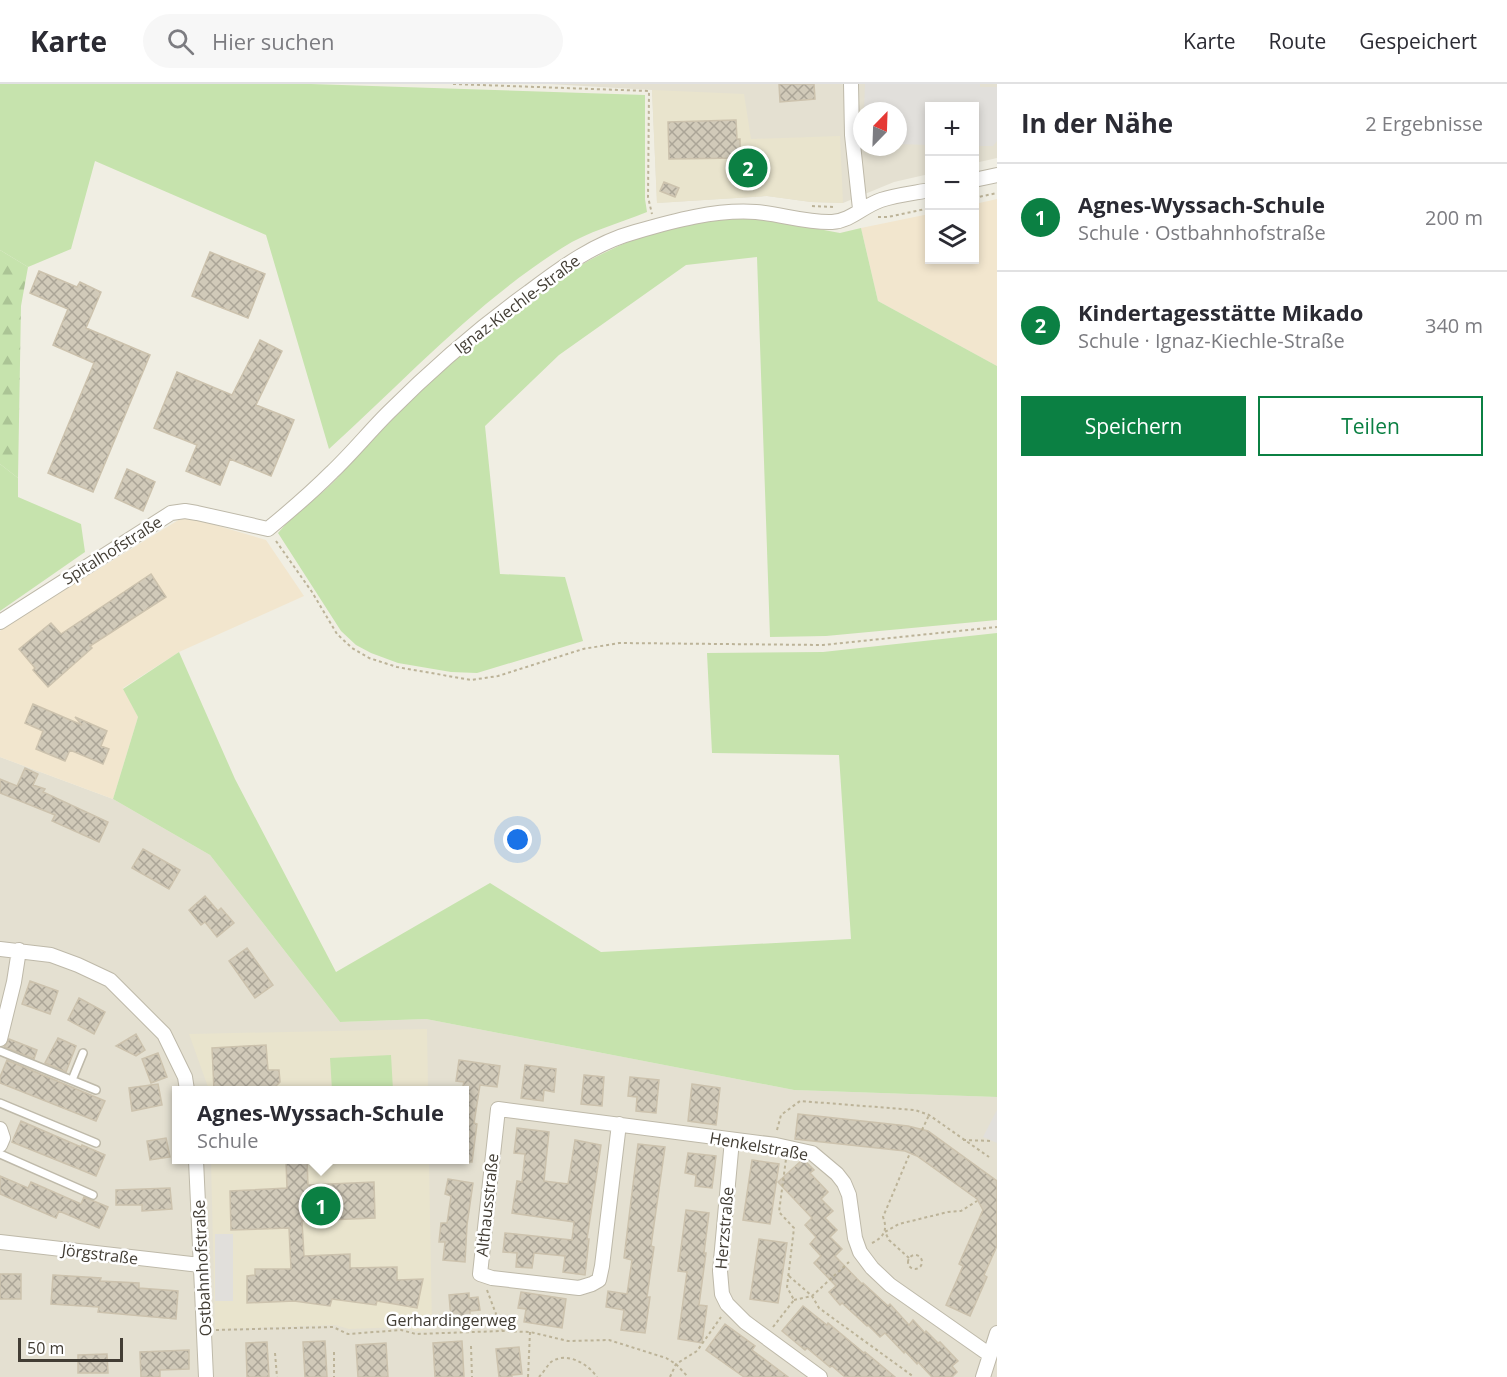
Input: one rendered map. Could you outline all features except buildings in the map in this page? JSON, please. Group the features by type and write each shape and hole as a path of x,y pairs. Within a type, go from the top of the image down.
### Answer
{"street":[{"path":"851,84 852,135 860,209"},
{"path":"979,179 997,175"},
{"name":"Ignaz-Kiechle-Straße","path":"268,529 333,472 387,414 444,359 503,311 578,257 602,244 634,232 720,213 775,214 833,222 846,220 860,209 881,200 925,191"},
{"name":"Spitalhofstraße","path":"0,622 171,513 185,511 268,529"},
{"path":"0,949 51,955 110,980 164,1035 185,1077 186,1086"},
{"path":"0,1039 3,1014 19,950"},
{"name":"Henkelstraße","path":"498,1109 782,1146 812,1153 837,1174 849,1195 855,1238 872,1268 890,1285 990,1355"},
{"name":"Althausstraße","path":"498,1109 480,1274 492,1278 579,1288 599,1280 619,1124"},
{"path":"0,1129 3,1138 0,1145"},
{"name":"Herzstraße","path":"727,1304 722,1294 720,1271 732,1140"},
{"name":"Ostbahnhofstraße","path":"196,1164 206,1377"},
{"name":"Jörgstraße","path":"0,1242 200,1265"},
{"path":"727,1304 745,1322 820,1377"},
{"path":"983,1377 997,1334"}],"lane":[{"path":"0,1050 96,1090"},
{"path":"72,1080 83,1053"},
{"path":"0,1103 96,1143"},
{"path":"0,1154 93,1195"}],"path":[{"path":"453,84 649,92 648,197 656,227"},
{"path":"979,197 997,194"},
{"path":"805,205 860,209 870,217 888,217 925,209"},
{"path":"268,529 312,592 337,634 352,648 369,658 398,667 471,680 498,676 583,648 619,644 823,645 997,627"},
{"path":"794,1300 787,1287 794,1228 779,1212 782,1146 778,1124 781,1114 800,1101 915,1110 929,1115 989,1157"},
{"path":"922,1130 929,1115"},
{"path":"962,1140 993,1141"},
{"path":"909,1258 889,1240 885,1232 883,1217 910,1153"},
{"path":"766,1338 794,1300 812,1296 885,1232 899,1224 961,1211 977,1201"},
{"path":"918,1255 922,1265 915,1270 912,1269 907,1263 909,1258 918,1255"},
{"path":"480,1274 502,1331"},
{"path":"789,1276 812,1296 819,1308 914,1377"},
{"path":"670,1377 676,1364 697,1351 720,1321 727,1304"},
{"name":"Gerhardingerweg","path":"204,1331 333,1327 348,1334 401,1330 416,1334 530,1332 568,1341 609,1340 666,1358 676,1364 688,1377"},
{"path":"528,1377 530,1332"},
{"path":"471,1346 472,1377"},
{"path":"334,1352 334,1377"},
{"path":"275,1353 276,1377"},
{"path":"539,1377 552,1362 564,1358 579,1361 588,1366 597,1377"}],"shaded area":[{"path":"549,84 997,84 997,158 979,162 979,102 925,102 925,175 894,182 843,203 811,202 767,196 657,203 652,90"},
{"path":"865,84 980,84 980,87 997,87 997,141 993,146 979,146 979,102 925,102 925,145 907,144 907,102 864,102"},
{"path":"652,90 744,94 751,139 840,136 843,203 811,202 767,196 657,203"},
{"path":"997,199 997,366 878,301 861,228 925,215 925,264 979,264 979,203"},
{"path":"185,516 266,540 304,596 179,652 123,688 138,717 113,799 0,757 0,631"},
{"path":"0,757 113,799 210,855 340,1022 426,1019 794,1090 997,1097 997,1377 0,1377"},
{"path":"427,1029 428,1086 208,1086 189,1034"},
{"path":"997,1110 997,1143 983,1137"},
{"path":"211,1164 429,1164 432,1329 417,1331 402,1327 349,1329 335,1325 215,1329"},
{"path":"215,1234 233,1234 233,1301 215,1301"}],"green space":[{"path":"0,84 311,84 645,95 647,212 582,237 530,270 441,343 329,449 266,235 95,161 71,249 28,267 0,250"},
{"path":"754,217 840,233 861,228 878,301 997,366 997,620 826,636 770,637 757,257 686,265 559,355 485,426 500,574 565,577 583,641 477,673 451,672 398,663 371,653 356,645 341,631 278,533 285,525 334,482 441,371 514,309 553,281 595,258 652,233 695,223"},
{"path":"0,250 28,267 21,306 18,478 0,464"},
{"path":"0,464 18,478 18,497 81,524 85,552 0,611"},
{"path":"997,633 997,1097 794,1090 426,1019 340,1022 210,855 113,799 138,717 123,689 179,652 235,779 336,972 490,883 601,952 851,939 839,755 712,753 707,653 823,652"},
{"path":"391,1055 393,1086 332,1086 330,1058"}],"place":[{"name":"Kindertagesstätte Mikado","path":"748,168"},
{"name":"Agnes-Wyssach-Schule","path":"321,1206"}]}
